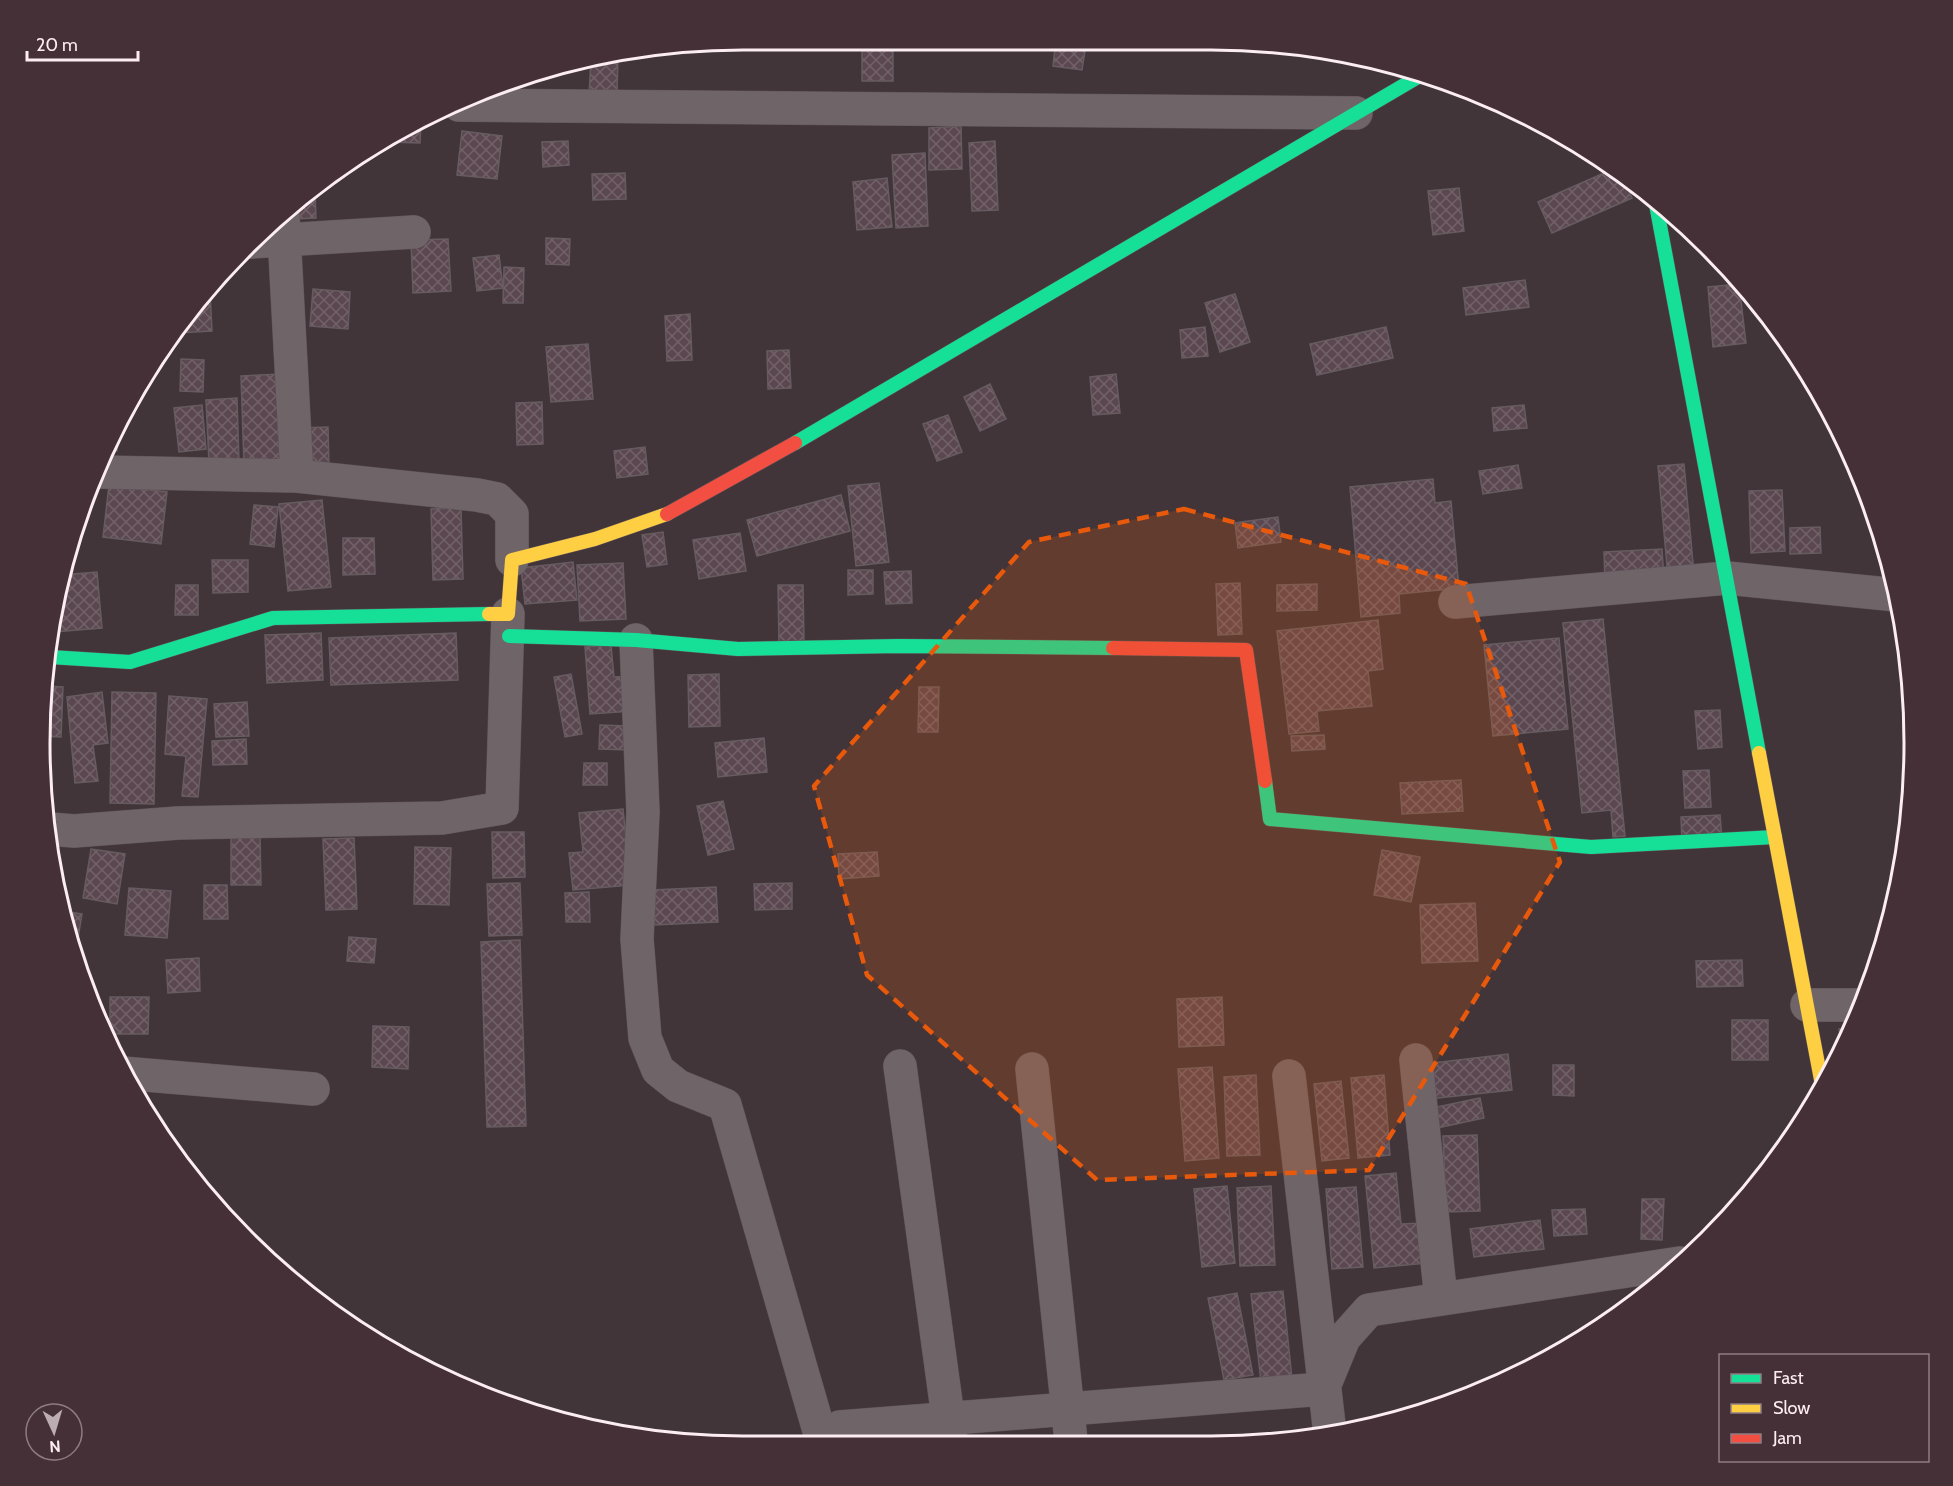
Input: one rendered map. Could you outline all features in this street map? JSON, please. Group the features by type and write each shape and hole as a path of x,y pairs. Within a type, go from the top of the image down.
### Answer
{"street":[{"path":"513,560 595,539 674,512 888,390 1413,80"},
{"path":"471,105 1356,113"},
{"path":"1658,214 1820,1073"},
{"path":"297,476 283,228 414,232"},
{"path":"55,830 178,824 442,818 502,808 513,560 512,514 497,499 297,476 105,472"},
{"path":"1455,602 1726,578 1887,594"},
{"path":"55,657 130,662 273,618 509,625 738,649 899,646 1246,650 1270,819 1591,847 1775,837"},
{"path":"636,640 643,812 637,939 645,1038 658,1070 678,1086 725,1105 821,1436"},
{"path":"1807,1005 1852,1005"},
{"path":"1416,1060 1441,1299"},
{"path":"900,1066 950,1430"},
{"path":"1032,1069 1071,1436"},
{"path":"133,1073 313,1089"},
{"path":"1290,1076 1329,1426"},
{"path":"1323,1389 1344,1338 1370,1311 1666,1265"},
{"path":"832,1436 840,1427 950,1430 1068,1409 1323,1389"}],"highlighted area":[{"path":"1184,509 1466,584 1560,862 1369,1170 1097,1180 867,975 814,786 1029,542"}],"building":[{"path":"862,50 893,50 893,81 862,81"},
{"path":"1055,50 1085,51 1082,70 1053,66"},
{"path":"618,61 617,95 589,95 591,67"},
{"path":"961,126 962,169 929,170 929,128"},
{"path":"421,129 420,143 396,142"},
{"path":"462,131 502,136 497,179 457,175"},
{"path":"568,141 569,165 543,167 542,142"},
{"path":"995,141 998,210 972,211 969,143"},
{"path":"925,153 928,226 896,228 892,155"},
{"path":"625,173 626,199 593,200 592,174"},
{"path":"1604,173 1629,191 1632,198 1552,233 1538,202"},
{"path":"887,178 892,227 857,230 853,182"},
{"path":"1459,188 1464,231 1433,235 1428,191"},
{"path":"315,198 316,218 292,219 292,217"},
{"path":"546,238 570,239 569,265 546,264"},
{"path":"448,239 451,291 413,293 411,240"},
{"path":"499,255 503,288 477,291 473,258"},
{"path":"504,267 524,268 523,303 503,303"},
{"path":"1525,280 1529,307 1466,315 1463,288"},
{"path":"1730,285 1741,298 1746,343 1713,347 1708,287"},
{"path":"313,289 350,292 348,329 310,326"},
{"path":"1235,294 1250,342 1220,352 1205,303"},
{"path":"210,300 212,331 185,333"},
{"path":"690,314 692,360 667,361 665,316"},
{"path":"1205,327 1208,356 1182,358 1180,330"},
{"path":"1386,327 1393,358 1317,375 1310,344"},
{"path":"588,344 593,399 551,402 546,347"},
{"path":"789,350 791,388 768,389 767,351"},
{"path":"181,359 204,360 203,392 180,391"},
{"path":"281,374 284,466 244,467 241,376"},
{"path":"1116,374 1120,413 1093,415 1090,377"},
{"path":"990,384 1006,419 980,431 964,397"},
{"path":"237,398 239,462 209,463 206,400"},
{"path":"542,402 543,444 517,445 516,403"},
{"path":"202,405 206,449 179,452 174,408"},
{"path":"1524,405 1527,428 1494,431 1492,408"},
{"path":"948,415 962,452 937,461 923,424"},
{"path":"328,427 329,466 299,467 298,428"},
{"path":"645,447 648,474 617,478 614,451"},
{"path":"1684,464 1694,574 1668,577 1658,466"},
{"path":"1518,465 1522,488 1483,494 1479,471"},
{"path":"1433,479 1435,503 1451,501 1459,588 1399,594 1400,613 1361,617 1350,487"},
{"path":"879,483 889,562 856,566 848,486"},
{"path":"109,485 167,492 161,544 103,537"},
{"path":"1782,490 1785,551 1751,553 1749,491"},
{"path":"841,495 850,531 757,556 747,520"},
{"path":"322,500 331,587 288,591 279,504"},
{"path":"254,505 278,507 274,547 250,544"},
{"path":"461,508 463,579 433,580 431,509"},
{"path":"1278,517 1281,542 1238,548 1235,523"},
{"path":"1820,527 1821,553 1790,554 1790,528"},
{"path":"663,532 667,564 647,567 642,535"},
{"path":"740,533 746,571 699,579 693,540"},
{"path":"343,538 374,538 375,574 343,575"},
{"path":"1662,549 1664,580 1605,583 1604,552"},
{"path":"212,560 248,560 248,592 213,593"},
{"path":"573,562 577,600 525,604 521,568"},
{"path":"623,563 626,619 580,621 577,565"},
{"path":"848,570 873,570 873,594 848,595"},
{"path":"911,571 912,603 886,604 884,572"},
{"path":"97,572 102,628 59,632 71,574"},
{"path":"1240,583 1242,634 1218,635 1216,584"},
{"path":"1317,584 1317,610 1277,611 1277,585"},
{"path":"176,585 198,585 198,615 175,615"},
{"path":"778,585 803,585 804,642 779,643"},
{"path":"1603,619 1625,836 1613,837 1611,810 1582,813 1563,623"},
{"path":"1378,620 1383,669 1368,671 1372,706 1317,711 1319,731 1289,734 1277,631"},
{"path":"321,633 323,680 267,683 265,635"},
{"path":"456,633 458,680 331,685 329,638"},
{"path":"1559,638 1568,729 1493,736 1484,645"},
{"path":"611,645 614,677 630,676 632,711 590,714 585,647"},
{"path":"571,674 582,734 565,737 554,677"},
{"path":"719,674 720,726 689,727 688,675"},
{"path":"52,686 63,687 61,737 50,736"},
{"path":"919,687 939,687 938,732 918,732"},
{"path":"102,692 108,743 93,745 98,781 75,783 67,697"},
{"path":"112,692 156,693 154,804 110,803"},
{"path":"169,696 207,699 198,797 182,796 186,756 165,754"},
{"path":"247,702 249,736 216,737 214,704"},
{"path":"1720,710 1722,747 1698,749 1695,711"},
{"path":"600,725 629,726 629,750 599,749"},
{"path":"1324,735 1325,749 1292,751 1291,736"},
{"path":"764,738 767,772 718,777 715,743"},
{"path":"246,739 247,764 213,765 212,741"},
{"path":"584,763 607,763 607,785 583,785"},
{"path":"1709,770 1711,807 1685,808 1683,771"},
{"path":"1461,780 1463,811 1402,814 1400,783"},
{"path":"723,801 734,849 708,855 697,806"},
{"path":"623,809 631,885 573,890 569,853 583,852 579,813"},
{"path":"1720,815 1722,840 1682,842 1681,817"},
{"path":"492,832 524,832 525,877 493,878"},
{"path":"260,836 261,885 231,885 231,837"},
{"path":"354,838 357,909 326,910 323,839"},
{"path":"415,847 451,848 449,905 414,904"},
{"path":"91,849 125,854 117,904 83,898"},
{"path":"1382,850 1420,857 1411,902 1374,895"},
{"path":"877,852 879,876 839,879 838,854"},
{"path":"520,883 522,935 489,936 487,884"},
{"path":"792,883 792,909 755,910 754,884"},
{"path":"204,885 227,885 228,919 204,919"},
{"path":"716,887 718,922 654,925 652,890"},
{"path":"129,888 171,891 167,938 125,935"},
{"path":"589,892 590,922 566,922 565,893"},
{"path":"1475,903 1478,961 1422,963 1420,905"},
{"path":"71,912 82,914 78,939"},
{"path":"349,937 376,939 374,963 347,961"},
{"path":"520,940 526,1126 487,1127 481,942"},
{"path":"199,958 200,991 168,993 166,960"},
{"path":"1742,960 1743,986 1697,987 1696,961"},
{"path":"110,997 149,997 148,1034 114,1034 110,1026"},
{"path":"1222,997 1224,1045 1179,1047 1177,999"},
{"path":"1732,1020 1768,1020 1768,1060 1732,1060"},
{"path":"373,1026 409,1027 408,1069 372,1067"},
{"path":"1508,1054 1512,1090 1429,1099 1425,1064"},
{"path":"1553,1065 1574,1065 1574,1096 1553,1095"},
{"path":"1212,1067 1219,1158 1185,1161 1178,1069"},
{"path":"1256,1075 1260,1155 1227,1156 1224,1077"},
{"path":"1384,1075 1390,1155 1358,1158 1351,1078"},
{"path":"1341,1081 1349,1158 1322,1161 1314,1084"},
{"path":"1480,1098 1484,1118 1437,1128 1432,1108"},
{"path":"1477,1135 1480,1211 1446,1212 1443,1136"},
{"path":"1396,1173 1401,1224 1423,1223 1427,1263 1374,1268 1365,1176"},
{"path":"1227,1186 1235,1263 1202,1267 1194,1189"},
{"path":"1271,1186 1275,1265 1240,1266 1237,1188"},
{"path":"1356,1187 1363,1267 1332,1269 1326,1189"},
{"path":"1642,1199 1664,1199 1662,1240 1641,1239"},
{"path":"1585,1209 1587,1234 1554,1236 1552,1210"},
{"path":"1540,1220 1544,1249 1474,1257 1470,1229"},
{"path":"1283,1291 1292,1379 1261,1382 1251,1294"},
{"path":"1237,1293 1253,1375 1224,1380 1208,1298"}],"traffic: fast":[{"path":"795,443 1413,80"},
{"path":"1658,214 1759,753"},
{"path":"55,657 130,662 273,618 489,614"},
{"path":"509,636 636,640 738,649 899,646 1113,648"},
{"path":"1265,781 1270,819 1591,847 1775,837"}],"traffic: slow":[{"path":"489,614 508,614 512,560 595,539 667,514"},
{"path":"1759,753 1820,1073"}],"traffic: jam":[{"path":"667,514 795,443"},
{"path":"1113,648 1246,650 1265,781"}]}
